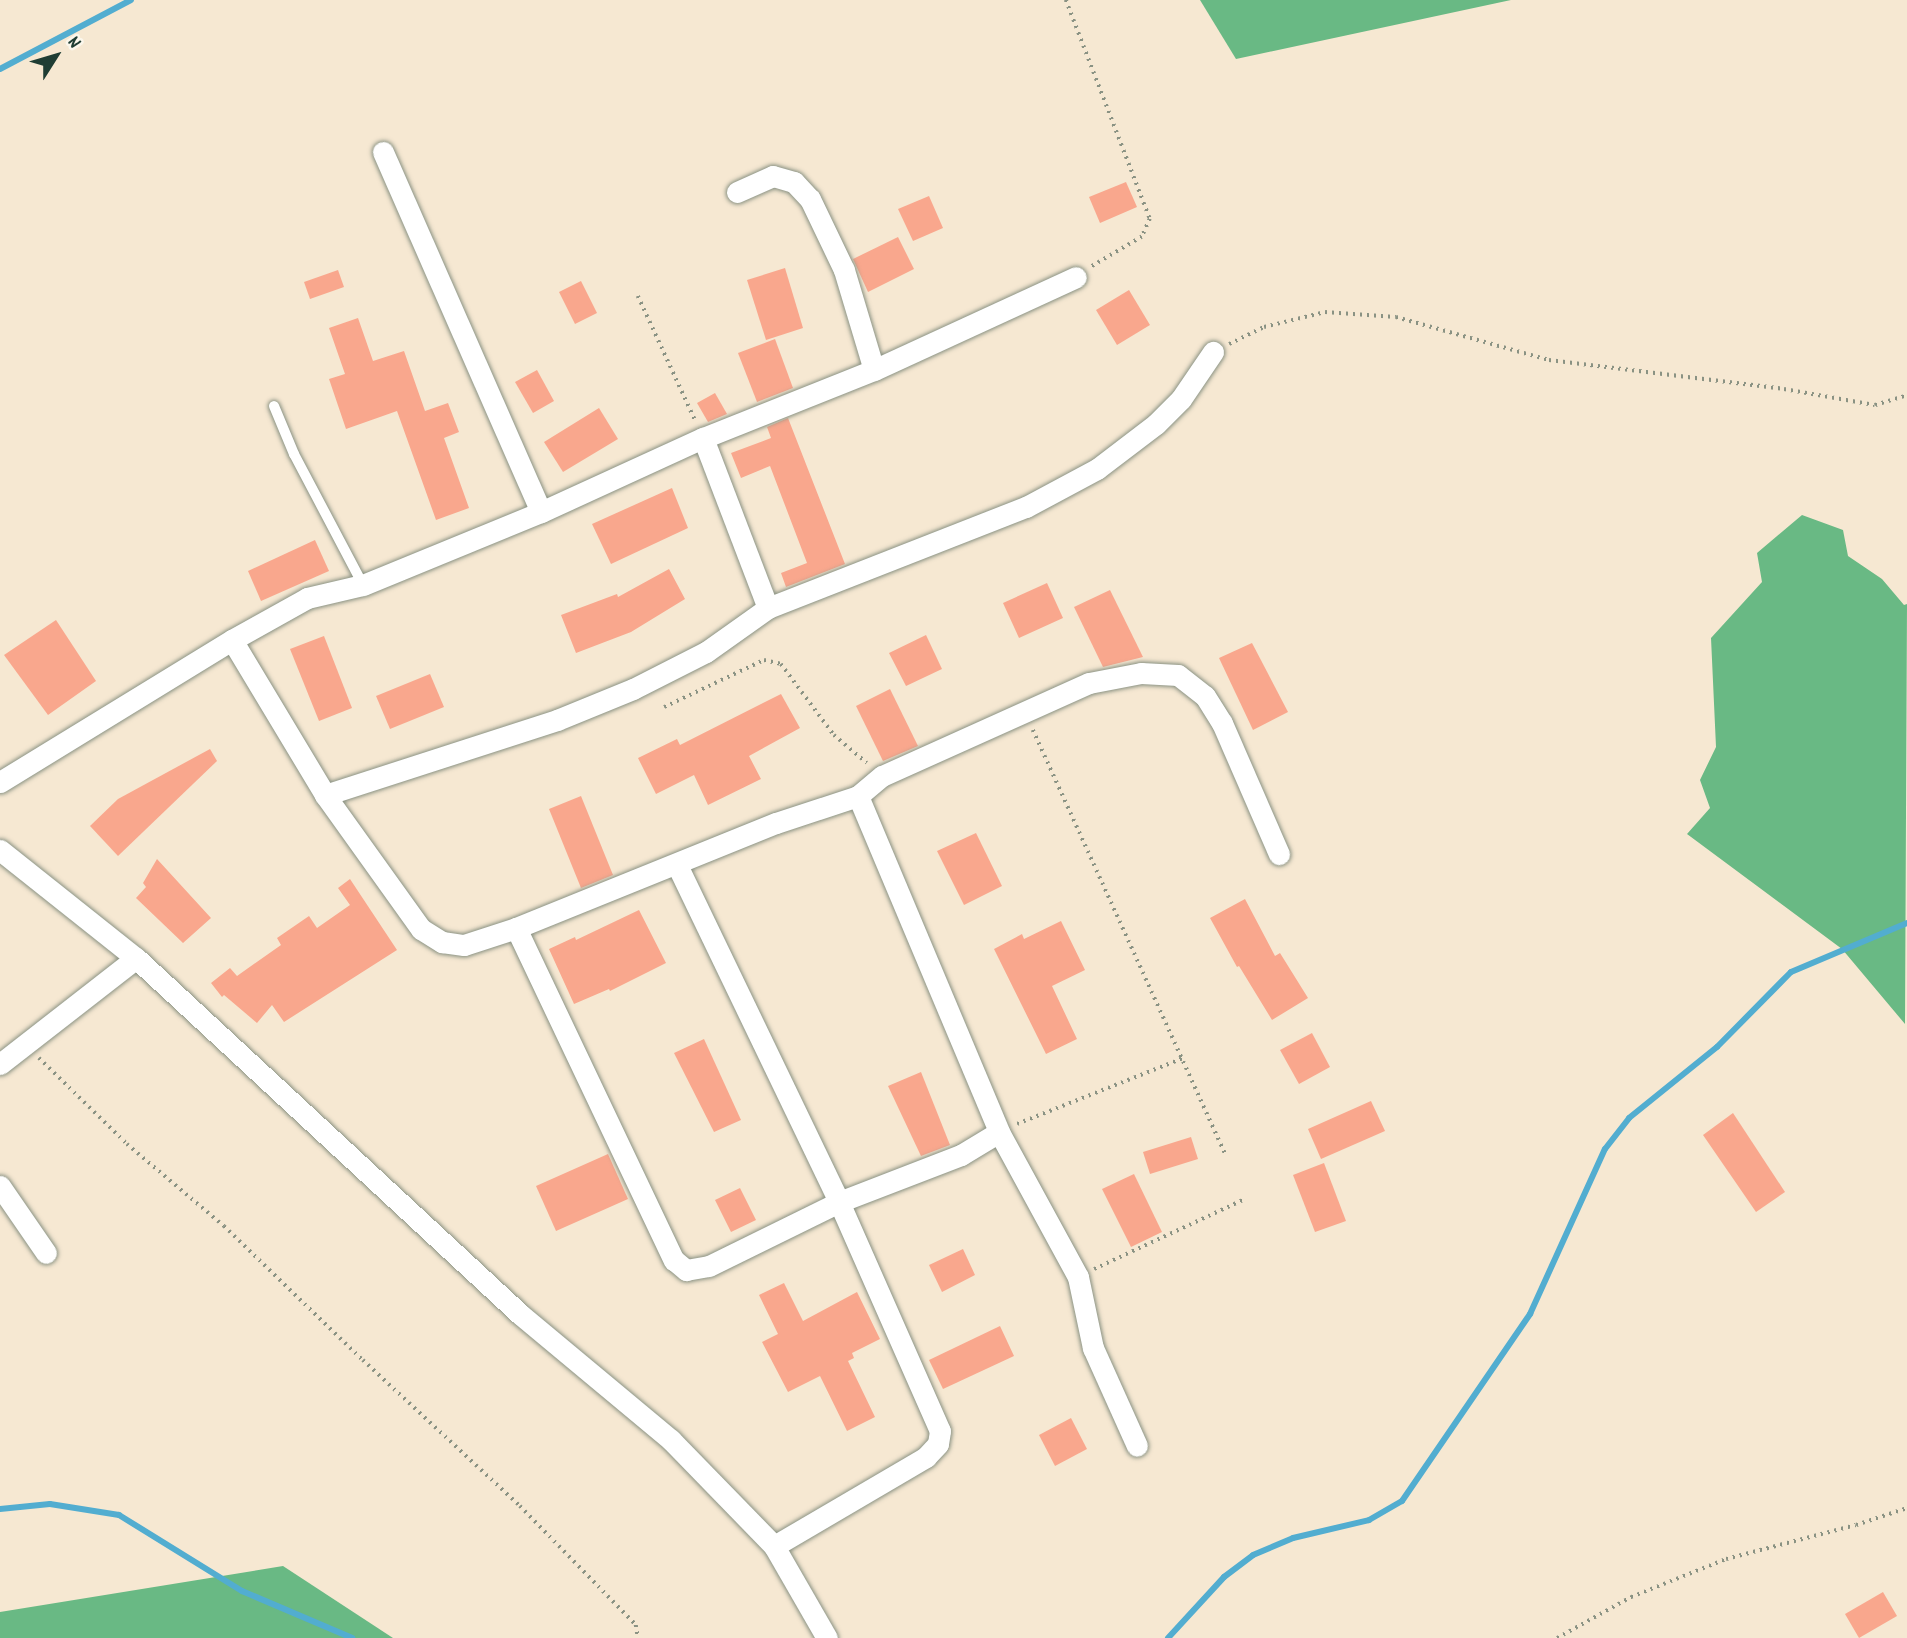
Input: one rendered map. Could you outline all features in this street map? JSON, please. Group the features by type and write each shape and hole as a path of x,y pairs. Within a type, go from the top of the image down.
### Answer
{"street":[{"path":"383,152 541,512"},
{"path":"737,192 774,176 794,182 810,199 844,270 874,370"},
{"path":"0,782 232,640 307,598 363,585 541,512 703,438 874,370 1076,277"},
{"path":"325,795 558,720 633,690 706,652 768,608 989,523 1097,469 1156,424 1173,407 1213,352"},
{"path":"703,438 768,608"},
{"path":"232,640 325,795 421,929 442,942 464,945 516,928 776,823 858,796 882,776 1089,683 1141,673 1178,675 1205,696 1222,723 1279,854"},
{"path":"858,796 999,1132 1078,1277 1093,1348 1137,1446"},
{"path":"0,850 136,958 521,1315 671,1440 774,1546 827,1638"},
{"path":"677,865 839,1202 940,1431 938,1444 926,1457 774,1546"},
{"path":"516,928 674,1260 686,1270 709,1266 839,1202 961,1154 999,1132"},
{"path":"0,1064 136,958"},
{"path":"0,1185 47,1253"}],"lane":[{"path":"274,406 294,454 363,585"}],"path":[{"path":"1066,0 1150,219 1142,237 1076,277"},
{"path":"638,296 703,438"},
{"path":"1213,352 1264,327 1325,312 1396,317 1549,360 1783,390 1875,405 1907,395"},
{"path":"664,707 764,660 781,664 834,735 882,776"},
{"path":"1025,712 1185,1058 1225,1153"},
{"path":"25,1045 127,1144 224,1226 520,1506 636,1625 638,1638"},
{"path":"999,1132 1185,1058"},
{"path":"1078,1277 1245,1199"},
{"path":"1557,1638 1631,1597 1726,1559 1856,1525 1907,1508"}],"green space":[{"path":"1200,0 1511,0 1236,59"},
{"path":"1802,515 1843,530 1848,556 1882,579 1904,605 1907,604 1905,1024 1842,949 1687,834 1710,808 1700,780 1716,747 1711,638 1762,582 1757,553"},
{"path":"283,1566 393,1638 0,1638 0,1612"}],"building":[{"path":"1126,182 1137,207 1100,223 1089,197"},
{"path":"929,196 943,228 913,241 898,209"},
{"path":"898,237 914,269 868,292 853,259"},
{"path":"785,268 803,328 766,340 747,280"},
{"path":"338,270 344,287 310,299 304,282"},
{"path":"581,281 597,313 575,324 559,292"},
{"path":"1129,290 1150,325 1117,345 1096,310"},
{"path":"358,318 373,361 404,351 425,411 448,403 459,432 444,438 469,508 436,520 397,411 346,429 329,379 345,374 329,328"},
{"path":"775,339 793,388 757,402 738,353"},
{"path":"537,370 554,401 533,413 515,382"},
{"path":"715,393 727,414 708,422 697,403"},
{"path":"599,408 618,439 563,472 544,442"},
{"path":"788,418 845,564 786,587 781,573 807,563 770,466 741,478 731,453 771,438 767,427"},
{"path":"672,488 688,528 611,564 592,524"},
{"path":"315,540 329,571 261,601 248,571"},
{"path":"669,569 685,599 631,632 576,653 561,615 617,594 618,597"},
{"path":"1047,583 1063,618 1019,638 1003,603"},
{"path":"1110,590 1143,657 1103,667 1074,607"},
{"path":"56,620 96,681 48,715 4,655"},
{"path":"926,635 942,669 906,686 889,653"},
{"path":"324,636 352,708 319,721 290,649"},
{"path":"1252,643 1288,712 1253,730 1219,658"},
{"path":"430,674 444,707 390,729 376,696"},
{"path":"890,689 918,746 883,761 856,706"},
{"path":"781,694 800,728 749,756 761,779 708,805 694,775 656,794 638,758 677,739 680,745"},
{"path":"210,749 217,761 118,856 90,826 118,799"},
{"path":"581,796 613,875 581,888 549,809"},
{"path":"976,833 1002,886 964,905 937,851"},
{"path":"157,859 211,918 183,943 136,898 146,887 143,883"},
{"path":"350,879 397,950 284,1022 272,1005 257,1023 224,995 222,997 211,983 230,968 237,976 281,945 277,938 309,916 317,928 350,905 338,888"},
{"path":"1245,899 1275,956 1280,953 1308,998 1272,1020 1239,966 1237,967 1210,918"},
{"path":"639,910 666,963 610,991 609,989 574,1004 549,949 575,937 576,940"},
{"path":"1061,921 1085,970 1052,986 1077,1039 1046,1054 994,949 1022,934 1024,939"},
{"path":"1312,1033 1330,1067 1299,1084 1280,1050"},
{"path":"704,1039 741,1120 714,1132 674,1053"},
{"path":"921,1072 950,1145 921,1156 888,1086"},
{"path":"1371,1101 1385,1131 1321,1159 1308,1129"},
{"path":"1733,1113 1785,1192 1756,1212 1703,1135"},
{"path":"1191,1137 1198,1159 1150,1174 1143,1152"},
{"path":"608,1154 628,1199 556,1231 536,1186"},
{"path":"1324,1163 1346,1221 1315,1232 1293,1175"},
{"path":"1134,1174 1162,1232 1131,1247 1102,1189"},
{"path":"740,1188 756,1220 731,1232 715,1200"},
{"path":"963,1249 975,1275 942,1292 929,1265"},
{"path":"784,1283 803,1321 857,1292 880,1339 852,1353 854,1358 848,1361 875,1417 847,1431 820,1376 788,1392 762,1342 778,1334 759,1295"},
{"path":"1000,1326 1014,1356 943,1389 929,1360"},
{"path":"1071,1418 1087,1449 1055,1466 1039,1435"},
{"path":"1883,1592 1897,1616 1859,1638 1845,1614"}],"waterway":[{"path":"0,69 131,0"},
{"path":"1168,1638 1224,1577 1253,1555 1293,1538 1369,1520 1402,1501 1530,1314 1605,1149 1629,1118 1717,1047 1791,972 1907,923"},
{"path":"0,1509 50,1504 119,1515 242,1591 352,1638"}]}
